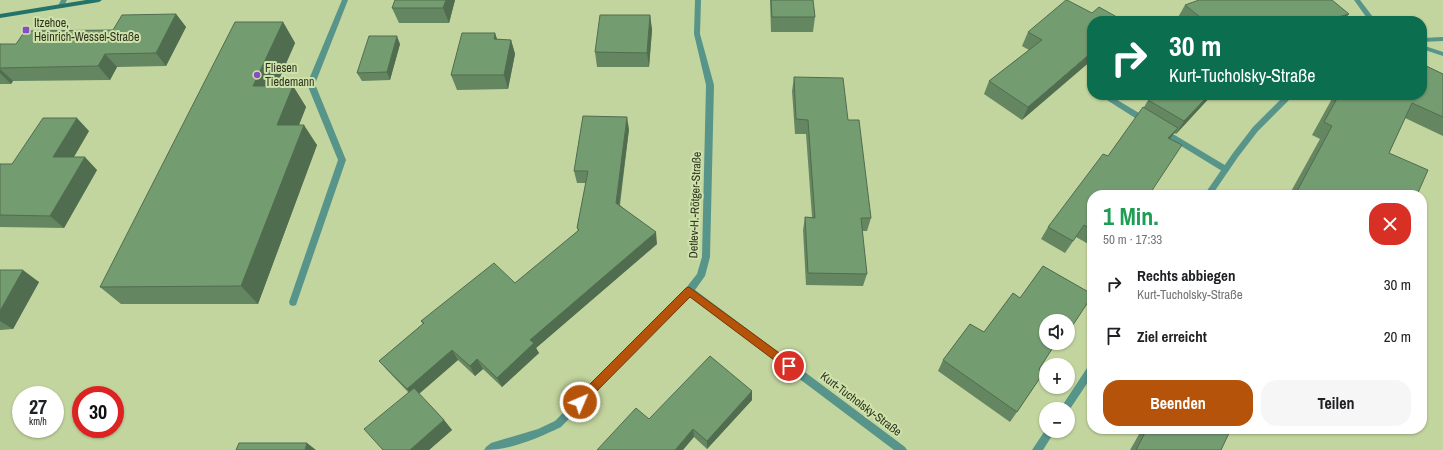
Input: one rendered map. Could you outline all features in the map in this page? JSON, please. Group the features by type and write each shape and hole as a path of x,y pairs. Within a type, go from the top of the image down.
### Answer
{"street":[{"path":"0,16 63,3 99,0"},
{"path":"293,302 342,160 311,84 345,0"},
{"name":"Detlev-H.-Rötger-Straße","path":"489,450 494,446 539,433 558,424 689,291 701,276 706,257 710,85 697,34 698,0"},
{"path":"1357,0 1369,16"},
{"path":"1427,40 1443,39"},
{"path":"1427,49 1443,54"},
{"path":"1111,100 1225,169"},
{"path":"1211,190 1225,169 1263,120 1285,100"},
{"name":"Kurt-Tucholsky-Straße","path":"689,291 902,450"},
{"path":"1070,402 1087,376"},
{"path":"1038,450 1046,438"}],"building":[{"path":"395,0 446,0 443,8 392,8"},
{"path":"771,0 813,0 815,17 772,17"},
{"path":"1066,0 1092,13 1099,7 1115,16 1087,16 1087,56 1028,107 989,81 1042,40 1028,32"},
{"path":"1199,0 1332,0 1349,14 1342,16 1199,16 1185,5"},
{"path":"176,14 156,53 105,54 98,66 0,68 0,44 16,44 25,31 113,30 122,15"},
{"path":"600,15 650,15 647,53 595,52"},
{"path":"235,22 283,22 253,86 293,86 277,125 304,125 241,286 100,287"},
{"path":"462,33 495,33 494,39 511,40 504,75 451,75"},
{"path":"369,36 397,36 387,72 357,73"},
{"path":"1427,66 1443,74 1443,117 1412,103 1389,153 1428,170 1419,190 1298,190 1332,126 1324,122 1336,100 1427,100"},
{"path":"794,77 843,78 848,120 859,120 871,218 861,218 867,274 808,273 805,217 815,218 808,120 796,119"},
{"path":"1148,100 1204,100 1184,121"},
{"path":"1143,107 1178,128 1168,138 1182,145 1152,190 1087,190 1087,227 1084,225 1073,241 1048,227 1103,154 1108,156"},
{"path":"583,116 627,117 616,203 656,232 530,340 534,343 497,378 477,359 470,366 452,350 407,389 379,361 424,323 421,321 494,263 515,283 579,230 577,228 588,171 574,171"},
{"path":"43,118 77,118 53,157 85,157 50,216 0,215 0,164 12,164"},
{"path":"1043,266 1087,291 1087,304 1075,322 1075,314 1039,314 1039,350 1051,350 1046,358 1039,358 1039,379 1017,412 943,360 970,324 984,332 1013,293 1020,298"},
{"path":"0,270 23,270 0,311"},
{"path":"710,356 752,391 707,441 693,429 675,450 597,450 636,408 649,419"},
{"path":"414,388 444,420 410,450 383,450 364,429"},
{"path":"1144,434 1229,434 1221,450 1136,450"},
{"path":"239,443 307,443 305,450 236,450"}],"place":[{"name":"Itzehoe, Heinrich-Wessel-Straße","path":"26,30"},
{"name":"Fliesen Tiedemann","path":"257,75"}],"route":[{"path":"580,402 689,291 789,366"}]}
